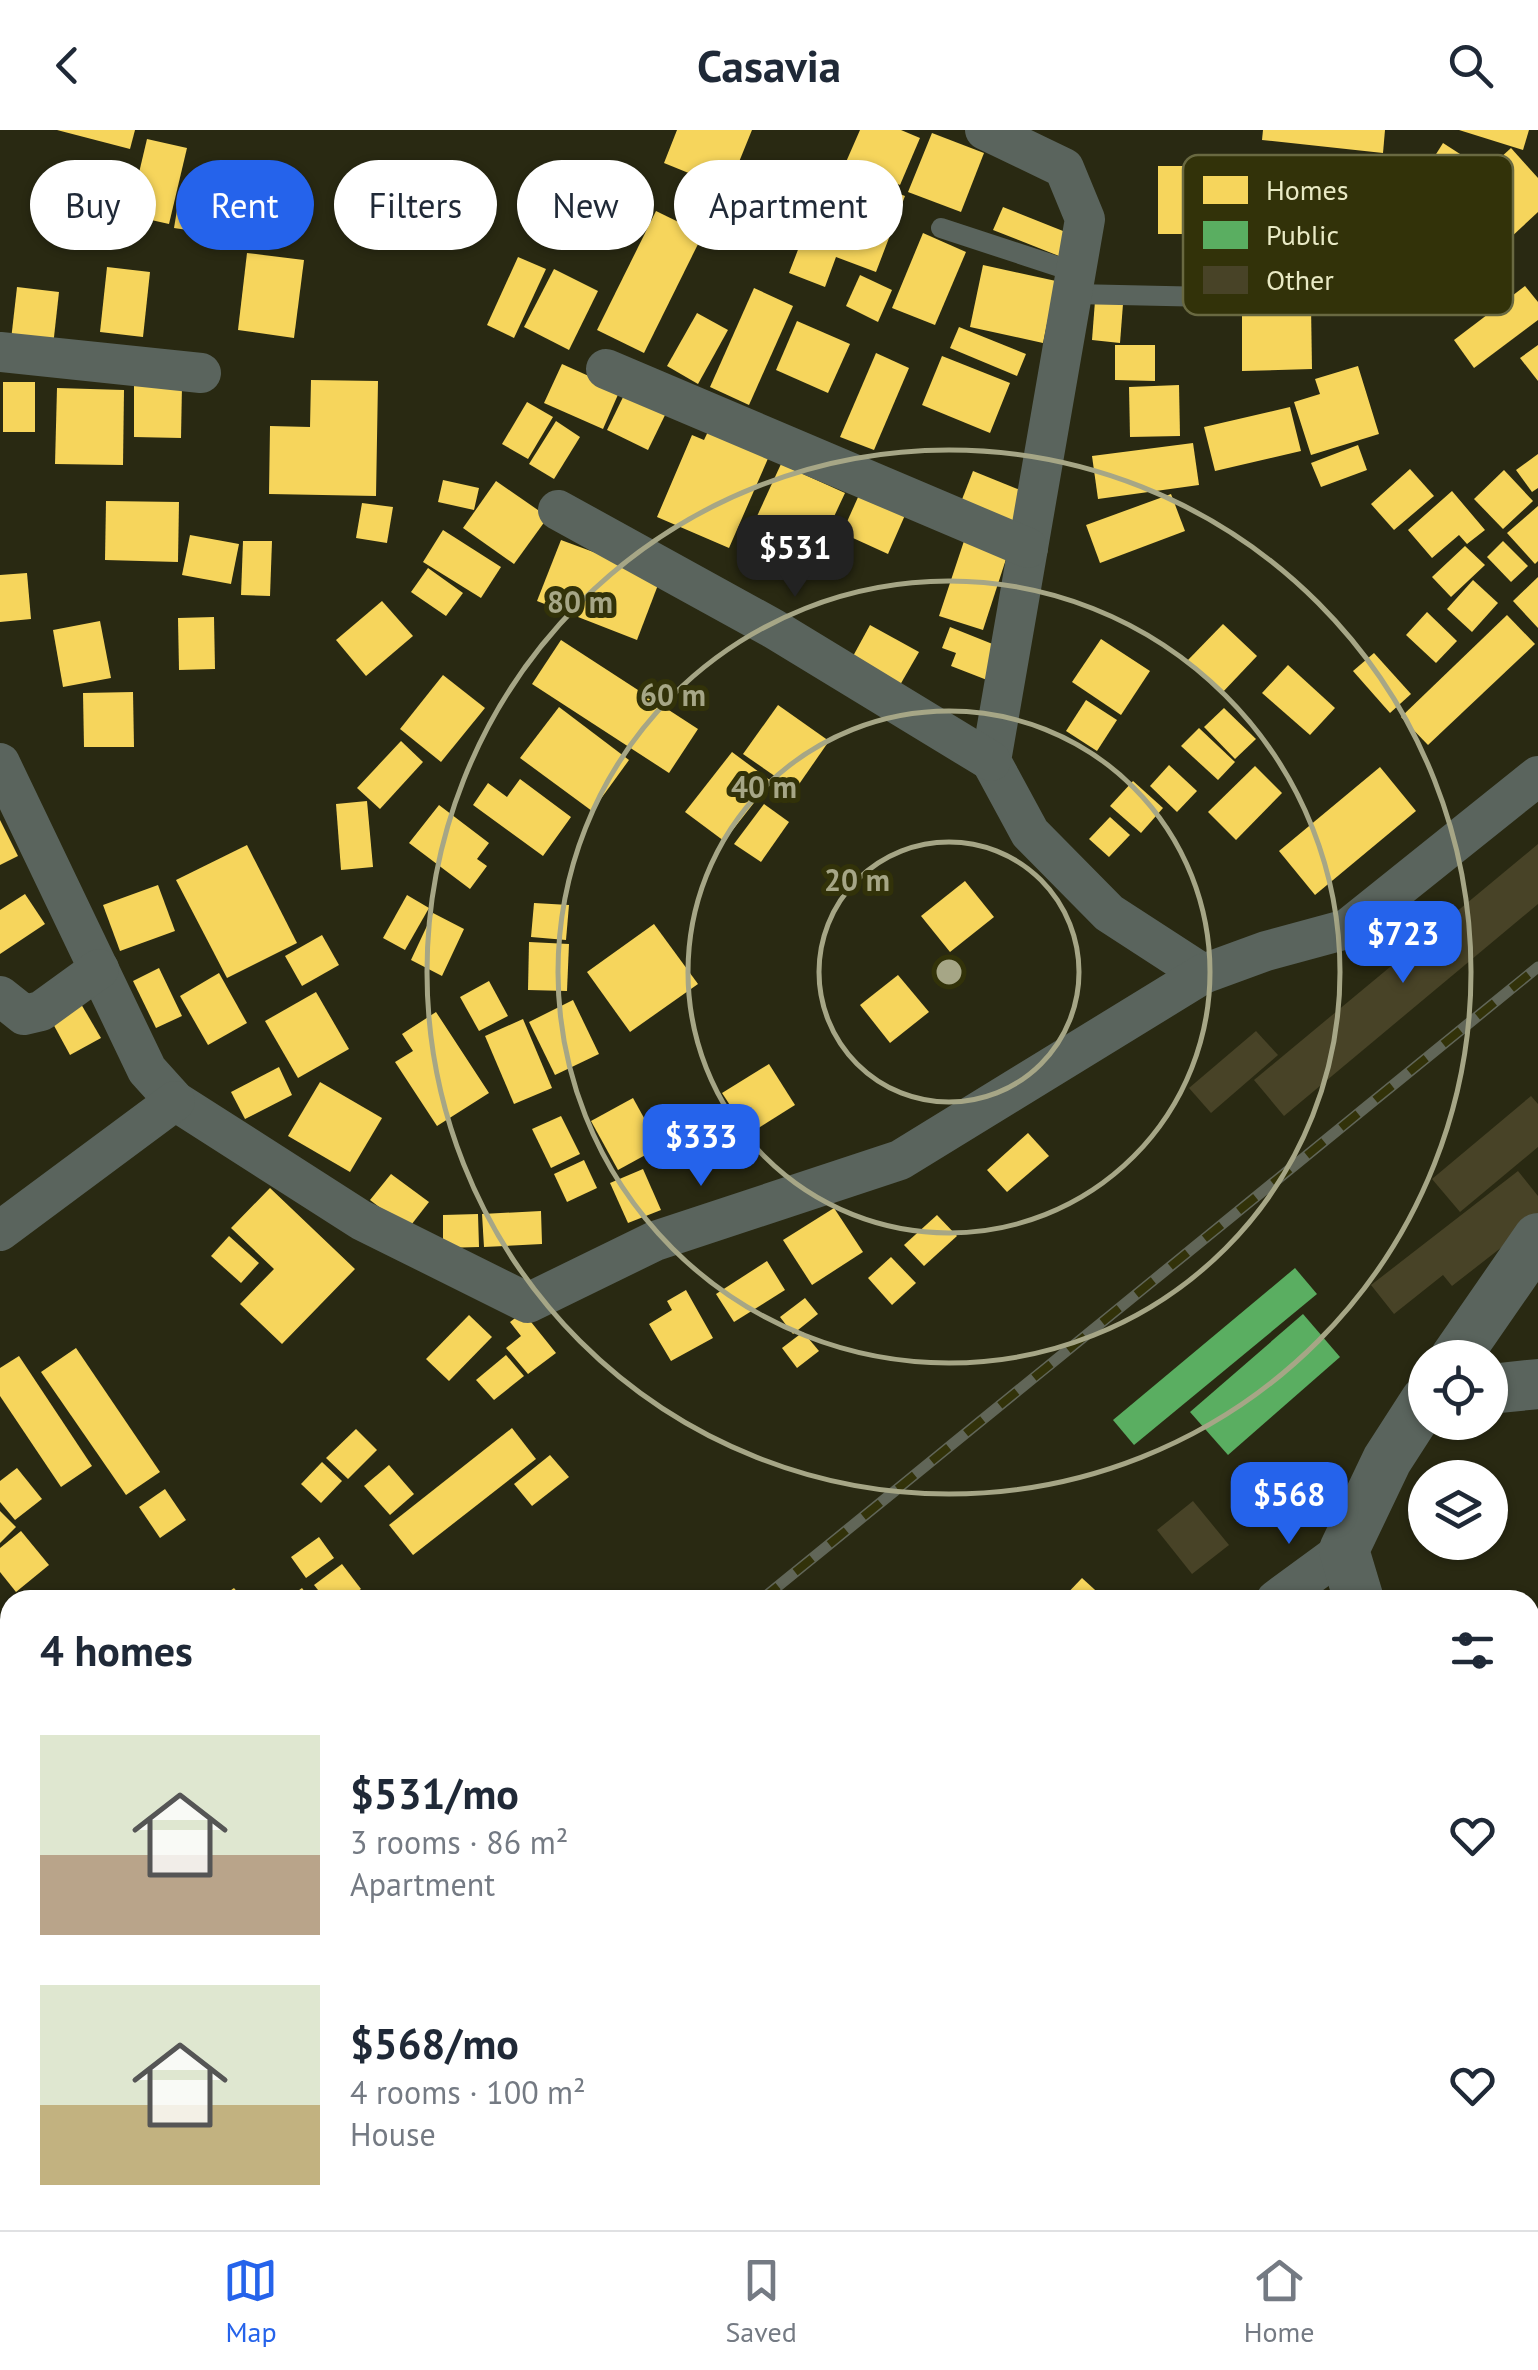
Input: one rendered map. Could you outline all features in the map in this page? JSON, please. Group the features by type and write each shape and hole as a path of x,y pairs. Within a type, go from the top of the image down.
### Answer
{"street":[{"path":"984,130 1064,168 1085,219 991,761"},
{"path":"0,352 200,373"},
{"path":"606,368 1028,548"},
{"path":"558,510 774,629 991,761 1030,833 1109,913 1203,974"},
{"path":"0,763 147,1070 175,1100 361,1220 528,1303 655,1242 900,1160 1203,974 1266,951 1347,929 1538,776"},
{"path":"0,996 24,1014 41,1011 99,969"},
{"path":"0,1231 175,1100"},
{"path":"1469,1340 1535,1256"},
{"path":"1508,1387 1538,1384"},
{"path":"1290,1590 1344,1550 1388,1460 1408,1429"},
{"path":"1344,1550 1356,1590"}],"lane":[{"path":"940,228 1076,284 1183,294"}],"building: Homes":[{"path":"57,130 135,130 130,149"},
{"path":"677,130 752,130 740,160 674,160 674,167 664,163"},
{"path":"860,130 901,130 920,138 903,178 903,160 847,160"},
{"path":"1263,130 1385,130 1383,153 1262,140"},
{"path":"1459,130 1529,130 1523,150"},
{"path":"932,133 984,153 961,212 908,192"},
{"path":"147,139 187,148 184,160 176,160 176,194 169,224 156,221 156,160 142,160"},
{"path":"1443,143 1462,155 1435,155"},
{"path":"1511,148 1538,178 1538,212 1513,235 1513,155 1503,155"},
{"path":"1158,166 1183,166 1183,234 1158,234"},
{"path":"1003,207 1068,233 1059,256 993,230"},
{"path":"656,211 674,220 674,250 695,250 644,353 597,330 637,250 654,250"},
{"path":"923,233 966,252 935,325 892,308"},
{"path":"798,250 884,250 876,272 836,257 825,287 789,273"},
{"path":"247,253 304,260 294,338 238,330"},
{"path":"518,257 546,269 514,338 487,325"},
{"path":"983,265 1056,281 1043,343 970,327"},
{"path":"107,267 150,272 143,337 100,332"},
{"path":"554,269 598,291 569,350 524,327"},
{"path":"860,275 892,290 878,322 846,306"},
{"path":"1525,286 1538,302 1538,320 1474,368 1454,340 1487,315 1513,315 1513,295"},
{"path":"17,287 59,292 53,346 11,340"},
{"path":"754,288 793,306 749,405 710,387"},
{"path":"1095,301 1123,304 1120,343 1092,340"},
{"path":"697,313 728,330 698,384 667,366"},
{"path":"1242,315 1311,315 1312,369 1242,371"},
{"path":"797,321 850,344 828,393 776,370"},
{"path":"959,327 1026,354 1017,376 950,348"},
{"path":"1115,345 1155,345 1155,381 1115,380"},
{"path":"1538,345 1538,381 1520,358"},
{"path":"876,353 909,368 874,450 840,437"},
{"path":"942,356 1010,383 990,433 922,405"},
{"path":"562,364 620,390 603,429 544,403"},
{"path":"1358,366 1379,434 1311,455 1294,402 1320,394 1315,379"},
{"path":"311,380 378,381 376,496 269,494 270,426 310,427"},
{"path":"3,382 35,382 35,432 3,432"},
{"path":"134,385 182,385 181,438 134,437"},
{"path":"1179,385 1180,436 1130,437 1129,387"},
{"path":"57,388 124,390 123,465 55,464"},
{"path":"626,391 667,411 648,450 607,430"},
{"path":"527,402 553,417 528,459 502,444"},
{"path":"1290,407 1301,451 1215,471 1204,427"},
{"path":"556,421 580,437 554,479 529,464"},
{"path":"713,421 773,447 729,548 657,517 692,435 704,440"},
{"path":"1193,443 1199,485 1098,499 1092,456"},
{"path":"1358,445 1367,470 1321,487 1311,463"},
{"path":"1538,454 1538,488 1532,492 1516,470"},
{"path":"781,464 845,493 810,568 747,538"},
{"path":"1410,469 1434,496 1394,530 1371,504"},
{"path":"1504,470 1533,501 1503,529 1474,499"},
{"path":"973,471 1030,494 1018,524 961,502"},
{"path":"443,480 479,488 474,510 438,502"},
{"path":"496,481 548,517 514,564 463,528"},
{"path":"863,486 909,506 888,554 842,533"},
{"path":"1452,491 1485,530 1467,544 1459,535 1432,558 1408,530"},
{"path":"1171,494 1185,531 1100,563 1086,525"},
{"path":"106,501 179,502 178,562 105,560"},
{"path":"362,503 393,507 387,543 356,538"},
{"path":"1538,506 1538,561 1535,564 1507,533"},
{"path":"443,530 501,567 481,598 423,562"},
{"path":"190,535 239,544 231,584 182,575"},
{"path":"561,540 661,577 637,640 537,601"},
{"path":"243,541 272,541 270,596 241,595"},
{"path":"964,541 1007,556 983,630 939,616"},
{"path":"1503,541 1528,566 1511,582 1487,557"},
{"path":"1465,546 1485,565 1451,597 1432,577"},
{"path":"428,568 463,593 446,616 411,592"},
{"path":"27,573 31,619 0,622 0,575"},
{"path":"1538,577 1538,628 1513,601"},
{"path":"1473,580 1498,603 1472,632 1447,609"},
{"path":"382,601 413,636 366,676 336,640"},
{"path":"1427,612 1457,641 1436,663 1406,635"},
{"path":"1507,615 1535,644 1428,745 1401,717"},
{"path":"214,617 215,669 179,670 178,618"},
{"path":"100,621 111,678 63,687 53,630"},
{"path":"1223,624 1257,656 1221,694 1187,661"},
{"path":"870,625 919,652 900,685 852,658"},
{"path":"950,627 1000,647 987,680 951,666 956,653 942,648"},
{"path":"1101,639 1150,671 1121,715 1072,682"},
{"path":"561,640 698,729 669,773 532,684"},
{"path":"1374,653 1411,694 1390,713 1353,671"},
{"path":"1288,665 1335,708 1310,735 1262,693"},
{"path":"443,675 485,708 441,762 400,729"},
{"path":"133,692 134,747 84,747 83,693"},
{"path":"1086,700 1117,720 1097,751 1066,731"},
{"path":"778,705 829,741 795,790 743,754"},
{"path":"559,707 629,760 592,811 520,758"},
{"path":"1224,708 1256,739 1235,759 1204,727"},
{"path":"1199,728 1235,762 1218,780 1181,746"},
{"path":"401,741 423,762 380,809 357,788"},
{"path":"732,752 771,781 724,841 685,812"},
{"path":"1169,765 1197,791 1177,812 1150,786"},
{"path":"1255,766 1282,793 1236,840 1208,812"},
{"path":"1380,767 1416,811 1315,895 1279,851"},
{"path":"520,779 571,817 543,856 473,805 488,783 507,797"},
{"path":"1133,781 1163,808 1141,833 1110,806"},
{"path":"367,801 373,867 341,870 336,804"},
{"path":"764,804 789,822 761,862 734,844"},
{"path":"439,805 489,843 477,859 487,866 470,889 409,843"},
{"path":"1110,817 1130,835 1109,857 1089,839"},
{"path":"0,820 18,856 0,865"},
{"path":"247,845 297,943 227,978 176,880"},
{"path":"965,881 994,917 950,952 921,916"},
{"path":"158,885 175,931 120,951 103,905"},
{"path":"25,894 45,924 0,954 0,910"},
{"path":"407,895 429,908 405,950 383,938"},
{"path":"534,903 569,905 566,940 531,937"},
{"path":"433,913 464,929 442,976 411,960"},
{"path":"654,924 698,984 630,1032 587,972"},
{"path":"322,935 339,965 302,986 285,956"},
{"path":"529,942 569,944 567,991 528,990"},
{"path":"159,968 182,1016 156,1028 133,981"},
{"path":"219,973 247,1023 208,1045 180,996"},
{"path":"898,975 929,1012 890,1043 860,1005"},
{"path":"489,981 508,1016 479,1031 460,997"},
{"path":"316,992 349,1049 298,1078 265,1021"},
{"path":"573,1000 599,1054 555,1075 529,1022"},
{"path":"81,1004 101,1038 70,1055 51,1020"},
{"path":"436,1012 489,1093 437,1126 395,1062 413,1051 402,1034"},
{"path":"523,1019 552,1088 514,1104 485,1036"},
{"path":"769,1064 795,1105 749,1134 722,1093"},
{"path":"279,1067 292,1095 245,1119 231,1092"},
{"path":"320,1082 382,1118 350,1172 288,1136"},
{"path":"633,1098 660,1147 618,1170 591,1121"},
{"path":"561,1116 580,1154 551,1168 532,1129"},
{"path":"1028,1133 1049,1156 1007,1192 987,1170"},
{"path":"584,1160 597,1188 567,1202 554,1174"},
{"path":"643,1169 661,1210 628,1223 610,1183"},
{"path":"391,1174 429,1202 408,1229 370,1200"},
{"path":"270,1188 355,1269 282,1344 240,1304 274,1269 231,1228"},
{"path":"834,1208 863,1252 812,1285 783,1240"},
{"path":"541,1211 542,1244 484,1247 482,1214"},
{"path":"478,1214 479,1247 443,1248 443,1215"},
{"path":"937,1215 957,1236 924,1266 904,1245"},
{"path":"229,1236 259,1263 241,1283 211,1256"},
{"path":"891,1257 916,1283 892,1305 868,1278"},
{"path":"767,1261 785,1290 734,1322 716,1294"},
{"path":"686,1290 713,1338 671,1361 649,1324 672,1310 667,1301"},
{"path":"805,1298 818,1314 793,1334 780,1317"},
{"path":"523,1312 556,1353 528,1374 506,1348 521,1336 510,1322"},
{"path":"469,1315 492,1337 449,1381 426,1359"},
{"path":"803,1332 819,1351 797,1368 782,1348"},
{"path":"76,1348 160,1472 126,1495 41,1372"},
{"path":"506,1355 524,1376 494,1400 476,1380"},
{"path":"19,1356 92,1466 61,1487 0,1396 0,1368"},
{"path":"512,1428 536,1459 413,1555 389,1525"},
{"path":"356,1429 377,1450 348,1479 326,1458"},
{"path":"550,1455 569,1477 532,1506 514,1484"},
{"path":"322,1462 342,1481 321,1503 301,1484"},
{"path":"389,1465 414,1494 390,1515 364,1486"},
{"path":"17,1468 42,1499 15,1520 0,1502 0,1481"},
{"path":"165,1489 186,1520 160,1538 139,1507"},
{"path":"0,1511 16,1527 0,1543"},
{"path":"21,1531 49,1565 14,1590 0,1572 0,1548"},
{"path":"319,1537 334,1558 306,1578 291,1557"},
{"path":"342,1564 361,1589 318,1590 314,1585"},
{"path":"1082,1578 1095,1590 1071,1590"}],"building: Public":[{"path":"1295,1268 1317,1294 1134,1445 1113,1420"},
{"path":"1303,1314 1340,1357 1228,1455 1190,1412"}],"building: Other":[{"path":"1538,844 1538,904 1284,1116 1254,1080"},
{"path":"1256,1031 1278,1055 1211,1113 1189,1088"},
{"path":"1531,1096 1538,1104 1538,1147 1460,1212 1432,1179"},
{"path":"1518,1171 1538,1196 1538,1219 1452,1286 1443,1275 1394,1314 1371,1285"},
{"path":"1193,1501 1229,1545 1192,1574 1157,1530"}],"railway":[{"path":"773,1590 1538,967"}]}
